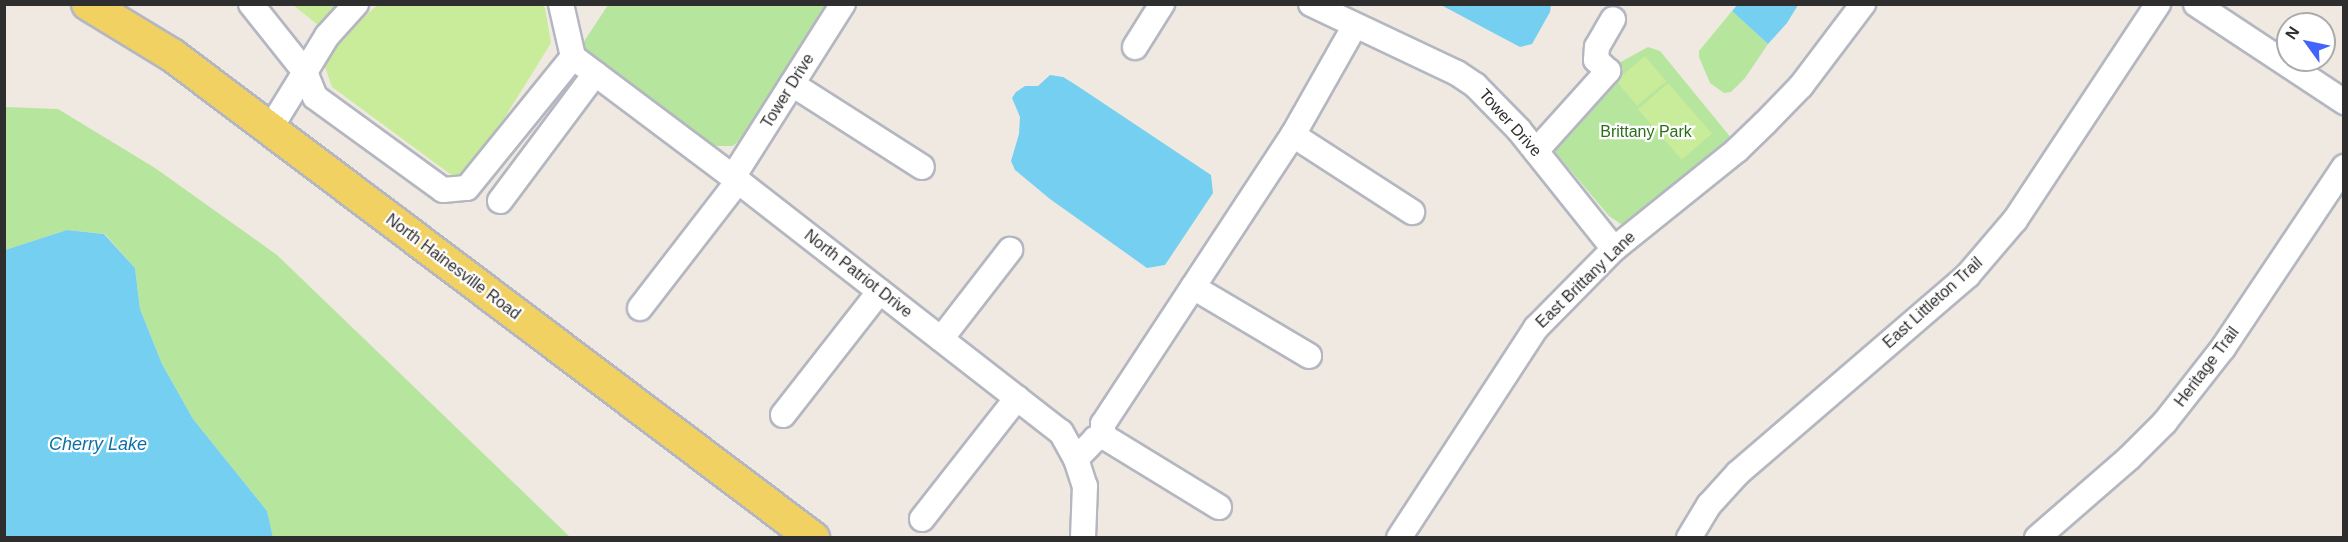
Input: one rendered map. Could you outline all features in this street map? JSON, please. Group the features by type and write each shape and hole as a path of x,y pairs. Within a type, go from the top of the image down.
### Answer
{"main road":[{"name":"North Hainesville Road","path":"88,4 172,55 813,537"}],"street":[{"path":"251,4 305,72 315,97 443,190 467,188 573,57 561,4"},
{"path":"270,129 327,36 356,4"},
{"name":"Tower Drive","path":"640,308 736,179 843,4"},
{"path":"1135,47 1162,4"},
{"name":"Tower Drive","path":"1311,4 1336,10 1354,27 1457,73 1475,85 1498,106 1614,249"},
{"name":"East Brittany Lane","path":"1399,537 1536,328 1614,249 1737,150 1765,123 1801,86 1863,4"},
{"name":"East Littleton Trail","path":"1689,537 1709,505 1738,473 1974,267 2015,220 2158,4"},
{"path":"2196,4 2343,102"},
{"path":"1536,151 1608,71 1596,60 1597,47 1613,19"},
{"path":"1103,436 1103,424 1293,135 1354,27"},
{"name":"North Patriot Drive","path":"573,57 736,179 1061,432 1077,459 1085,486 1086,505 1079,534"},
{"path":"500,201 596,74"},
{"path":"792,84 922,167"},
{"path":"1293,135 1412,212"},
{"name":"Heritage Trail","path":"2043,536 2165,422 2223,348 2343,167"},
{"path":"941,339 1010,250"},
{"path":"1193,287 1309,356"},
{"path":"783,415 880,291"},
{"path":"922,519 1017,398"},
{"path":"1077,459 1095,439 1103,436"},
{"path":"1103,436 1219,507"}],"green space":[{"path":"541,4 545,8 551,43 472,170 463,176 455,177 450,174 332,87 324,64 325,55 337,38 378,5"},
{"path":"293,5 348,5 335,20 318,25"},
{"path":"608,5 829,5 745,135 733,146 717,146 708,143 581,46"},
{"path":"1732,11 1768,44 1745,78 1731,92 1724,93 1710,83 1699,57 1699,51"},
{"name":"Brittany Park","path":"1648,47 1660,51 1732,139 1648,211 1632,222 1621,224 1609,216 1556,153 1556,147 1561,136 1623,69 1619,63"},
{"path":"1645,56 1666,81 1637,106 1616,80"},
{"path":"1668,83 1712,134 1682,160 1638,109"},
{"path":"5,107 58,109 155,168 277,255 570,537 273,537 267,511 193,419 162,364 140,309 135,268 105,234 67,230 5,250"}],"water":[{"path":"1738,4 1798,5 1787,23 1768,44 1732,11"},
{"path":"1441,5 1551,5 1550,12 1532,44 1520,47"},
{"path":"1050,75 1063,77 1076,85 1211,175 1213,193 1165,265 1147,268 1050,199 1015,170 1011,161 1019,134 1020,117 1012,98 1025,86 1038,86"},
{"name":"Cherry Lake","path":"67,230 104,234 135,268 140,309 162,364 193,419 267,511 273,537 5,537 5,250"}]}
